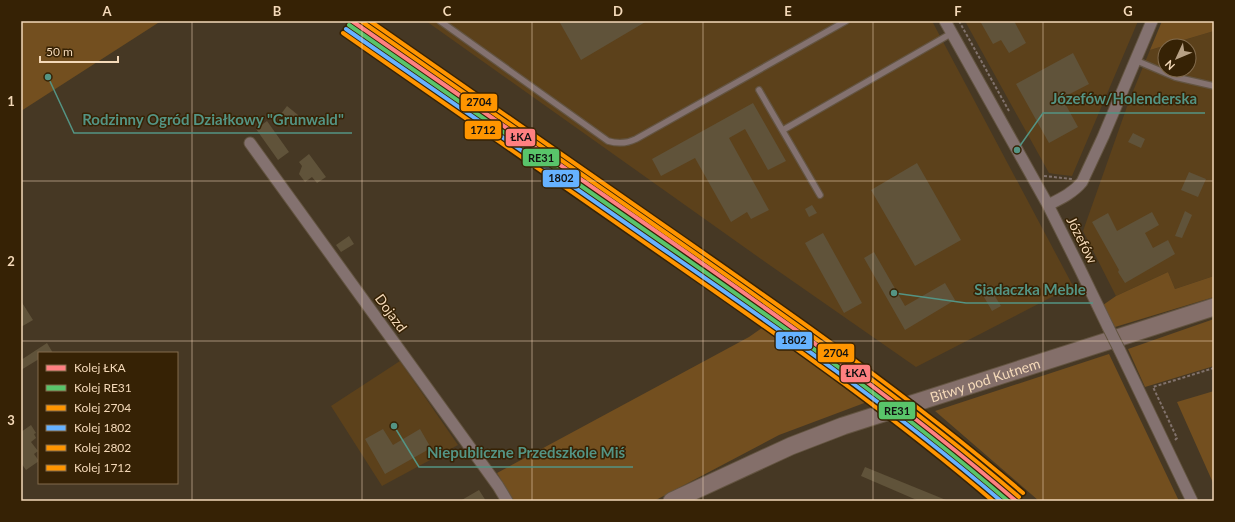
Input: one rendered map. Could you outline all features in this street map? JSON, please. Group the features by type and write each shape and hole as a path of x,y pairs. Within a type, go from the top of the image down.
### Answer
{"main road":[{"name":"Bitwy pod Kutnem","path":"672,501 791,446 843,426 1214,307"}],"street":[{"name":"Józefów","path":"945,21 1048,206 1192,501"},
{"path":"1048,206 1078,188 1082,182 1103,137 1152,21"},
{"name":"Dojazd","path":"250,143 498,486 507,501"}],"lane":[{"path":"440,21 602,136 617,143 628,143 636,139 846,21"},
{"path":"783,130 952,33"},
{"path":"1135,60 1175,77 1214,86"},
{"path":"759,90 820,196"}],"path":[{"path":"1165,446 1177,438 1153,387 1214,368"},
{"path":"717,501 723,501"}],"shaded area":[{"path":"21,21 161,21 21,111"},
{"path":"426,21 932,21 1073,286 916,367"},
{"path":"965,21 1138,21 1072,176 1049,173"},
{"path":"1162,21 1214,21 1214,31 1190,38 1157,38 1157,48 1150,50"},
{"path":"1214,31 1214,276 1175,289 1168,272 1116,296 1083,231 1129,101 1150,50 1157,48 1157,78 1197,78 1197,38 1190,38"},
{"path":"1168,272 1175,289 1214,276 1214,297 1115,327 1103,305 1116,296"},
{"path":"1214,319 1214,366 1145,387 1128,349"},
{"path":"769,323 875,399 779,435 654,501 514,501 497,473 749,337"},
{"path":"1109,354 1179,501 1039,501 935,411"},
{"path":"400,361 458,445 382,486 331,406"},
{"path":"1214,391 1214,485 1177,402"}],"building":[{"path":"559,21 647,21 581,60"},
{"path":"980,21 1014,21 1026,43 1009,53 1001,40 993,44"},
{"path":"1073,53 1089,84 1062,98 1078,127 1049,143 1016,84"},
{"path":"753,103 786,161 768,170 745,129 729,138 769,210 751,219 747,212 731,222 695,158 661,176 652,159"},
{"path":"287,106 298,115 292,123 281,114"},
{"path":"267,121 289,152 278,160 256,129"},
{"path":"1133,133 1145,139 1141,148 1128,142"},
{"path":"309,154 326,177 317,183 312,177 305,182 299,174 302,166 299,162"},
{"path":"917,163 961,240 915,266 871,190"},
{"path":"1189,172 1206,179 1198,197 1181,190"},
{"path":"812,205 817,213 809,217 805,209"},
{"path":"1185,211 1192,215 1182,238 1175,236"},
{"path":"1152,212 1159,225 1145,233 1153,248 1168,240 1175,254 1125,283 1092,222 1108,213 1117,231"},
{"path":"823,233 862,303 844,313 805,243"},
{"path":"349,236 354,244 341,252 336,245"},
{"path":"874,252 905,306 945,283 955,300 905,330 864,258"},
{"path":"988,285 1001,306 992,311 980,290"},
{"path":"21,301 33,320 21,327"},
{"path":"47,343 52,352 38,352 38,360 21,370 21,360"},
{"path":"31,425 36,433 34,434 36,438 31,442 38,451 34,454 38,462 26,470 21,463 21,432"},
{"path":"383,429 393,445 420,429 431,448 385,474 365,439"},
{"path":"865,467 946,501 919,501 861,476"},
{"path":"479,490 486,501 460,501"}],"rail line":[{"name":"ŁKA","path":"352,21 796,330 930,430 1016,501"},
{"name":"2704","path":"361,21 846,360 934,427 1019,497"},
{"name":"2802","path":"370,21 805,324 894,389 1023,493"},
{"name":"RE31","path":"349,25 795,335 925,432 1008,501"},
{"name":"1802","path":"346,29 835,370 961,467 1001,501"},
{"name":"1712","path":"343,33 804,355 919,440 993,501"}],"place":[{"name":"Rodzinny Ogród Działkowy \"Grunwald\"","path":"48,77"},
{"name":"Józefów/Holenderska","path":"1017,150"},
{"name":"Siadaczka Meble","path":"894,293"},
{"name":"Niepubliczne Przedszkole Miś","path":"394,426"}]}
